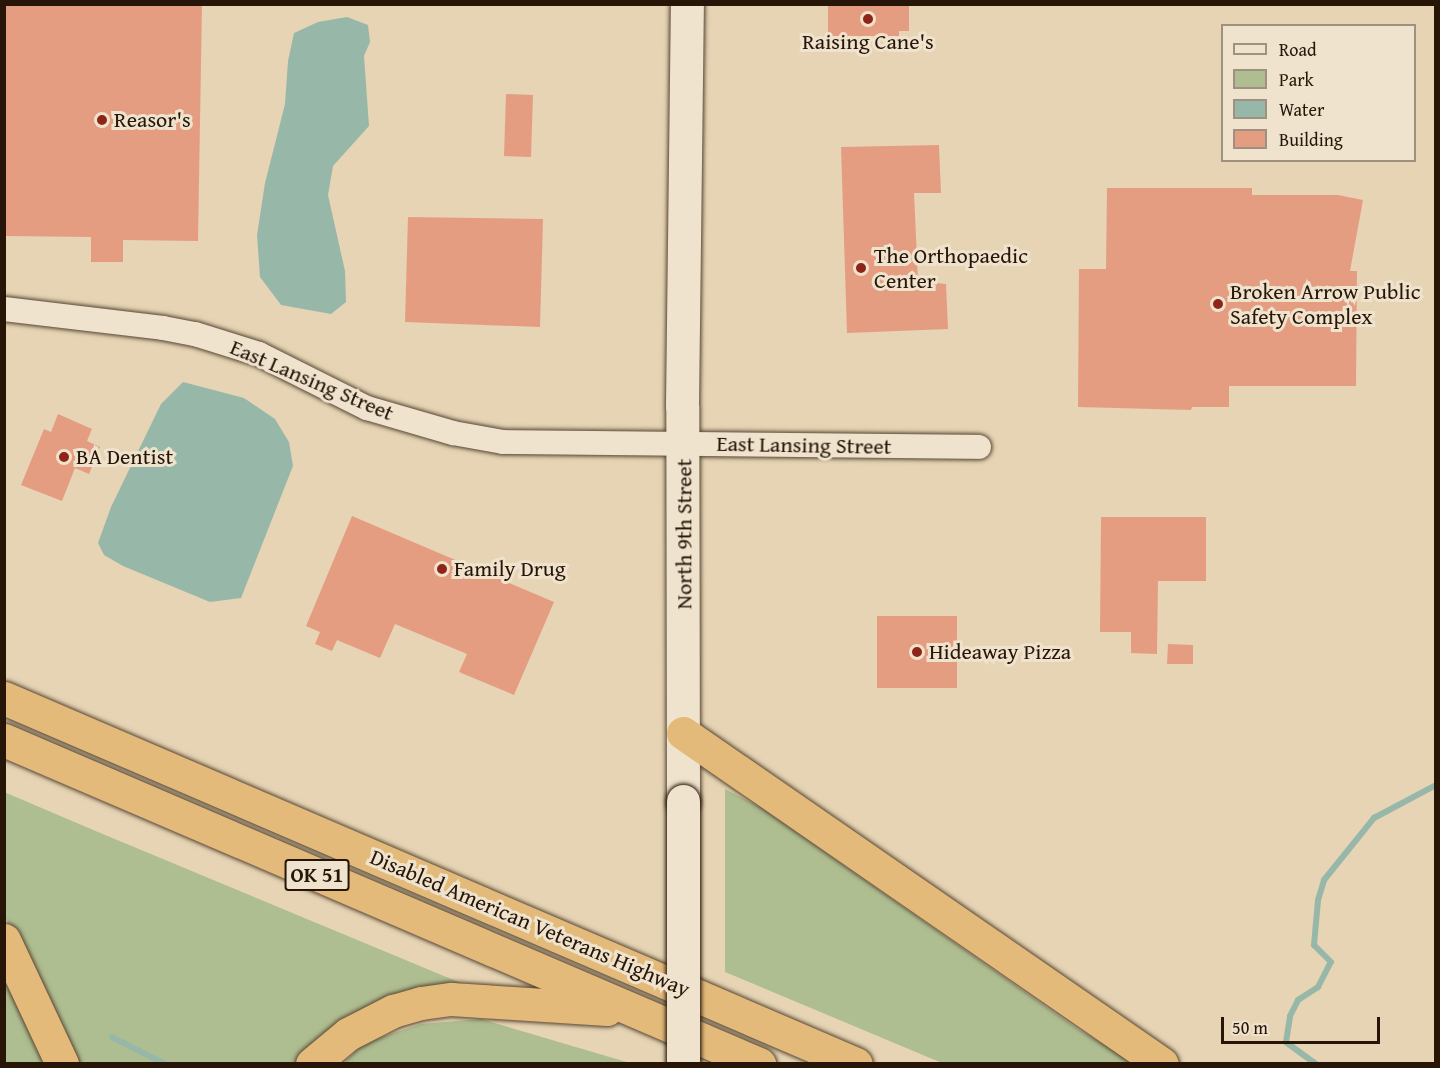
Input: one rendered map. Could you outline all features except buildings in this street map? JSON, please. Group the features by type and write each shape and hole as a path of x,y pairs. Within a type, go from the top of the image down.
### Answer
{"highway":[{"name":"Disabled American Veterans Highway","path":"4,698 856,1064"},
{"path":"683,733 1162,1064"},
{"name":"Disabled American Veterans Highway","path":"4,740 759,1064"},
{"path":"4,940 62,1064"},
{"path":"312,1064 348,1034 393,1011 421,1002 451,999 629,1010"}],"main road":[{"name":"North 9th Street","path":"682,1064 687,4"}],"street":[{"name":"East Lansing Street","path":"4,309 195,334 259,354 367,408 453,433 526,444 978,447"}],"green space":[{"path":"725,789 762,808 1079,1030 1136,1063 942,1063 725,972"},
{"path":"4,792 480,991 298,1063 72,1063 20,940 5,918"},
{"path":"4,978 21,1007 43,1063 5,1063"},
{"path":"481,1019 630,1063 343,1064 364,1043 421,1024"}],"water":[{"path":"347,17 368,25 370,42 364,56 369,126 333,166 328,195 345,271 346,302 331,314 281,305 260,277 257,235 265,183 285,104 288,61 294,33 318,22"},
{"path":"183,382 244,398 275,419 289,442 293,466 241,598 210,602 123,566 104,555 98,543 111,507 161,404"}],"waterway":[{"path":"1316,1064 1286,1042 1290,1016 1298,1000 1318,987 1331,962 1314,945 1318,900 1324,880 1374,818 1436,785"},
{"path":"112,1037 165,1064"}],"place":[{"name":"Raising Cane's","path":"868,19"},
{"name":"Reasor's","path":"102,120"},
{"name":"The Orthopaedic Center","path":"861,268"},
{"name":"Broken Arrow Public Safety Complex","path":"1218,304"},
{"name":"BA Dentist","path":"64,457"},
{"name":"Family Drug","path":"442,569"},
{"name":"Hideaway Pizza","path":"917,652"}]}
